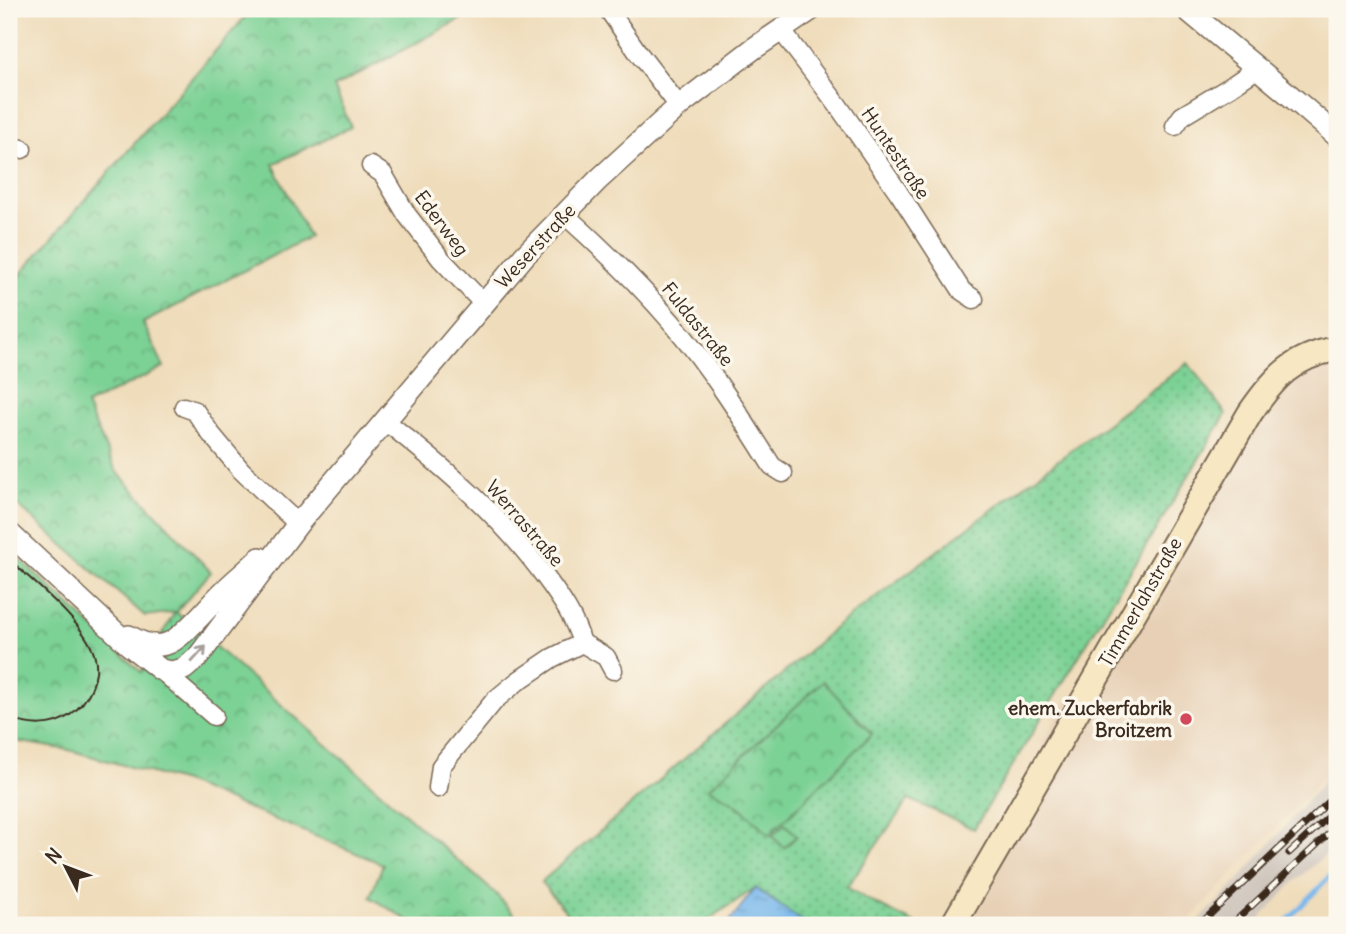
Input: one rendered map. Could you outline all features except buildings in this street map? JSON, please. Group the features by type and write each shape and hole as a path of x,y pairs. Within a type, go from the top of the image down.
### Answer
{"main road":[{"name":"Timmerlahstraße","path":"953,925 1250,413 1265,391 1290,366 1319,352 1337,349"}],"street":[{"path":"608,9 679,106"},
{"name":"Weserstraße","path":"161,670 172,672 184,669 198,657 298,524 483,303 564,214 632,147 679,106 812,9"},
{"path":"1186,9 1337,136"},
{"name":"Huntestraße","path":"781,30 899,193 962,291 974,299"},
{"path":"1175,126 1182,116 1258,68"},
{"name":"Ederweg","path":"371,166 383,174 407,215 441,259 483,303"},
{"name":"Fuldastraße","path":"564,214 611,257 675,326 726,394 772,466 783,473"},
{"path":"184,407 195,411 241,470 298,524"},
{"name":"Werrastraße","path":"384,420 434,460 504,525 563,601 577,624 582,643"},
{"name":"Weserstraße","path":"88,606 140,642 165,644 176,639 298,524"},
{"path":"9,533 129,645 214,716"},
{"path":"438,789 441,766 495,700 517,681 552,658 582,643 606,657 613,670"}],"shaded area":[{"path":"1337,365 1337,763 1184,925 953,925 1054,751 1041,744 1069,698 1080,705 1279,375"},
{"path":"1337,766 1337,845 1294,882 1254,925 1194,925 1232,888"}],"green space":[{"path":"252,9 472,9 474,12 334,87 351,127 273,164 309,237 143,323 164,367 86,405 116,471 211,572 176,612 496,894 523,925 416,925 370,897 383,864 184,782 69,750 9,738 9,549 141,672 175,612 145,616 9,498 9,287"},
{"path":"1188,363 1226,414 974,829 909,799 847,887 918,925 808,925 755,888 701,925 577,925 541,882 833,629"},
{"path":"823,681 872,734 769,835 734,803 708,789"},
{"path":"785,824 797,836 784,848 772,836"}],"water":[{"path":"755,888 808,925 727,925"}],"waterway":[{"path":"1329,785 1326,779 1330,771 1337,767"},
{"path":"1283,925 1337,869"}],"tram line":[{"path":"9,559 57,603 80,629 96,662 92,688 77,710 70,715 40,725 9,717"}],"railway":[{"path":"1199,925 1337,794"},
{"path":"1289,853 1337,809"},
{"path":"1231,925 1337,826"}],"place":[{"name":"ehem. Zuckerfabrik Broitzem","path":"1186,719"}]}
